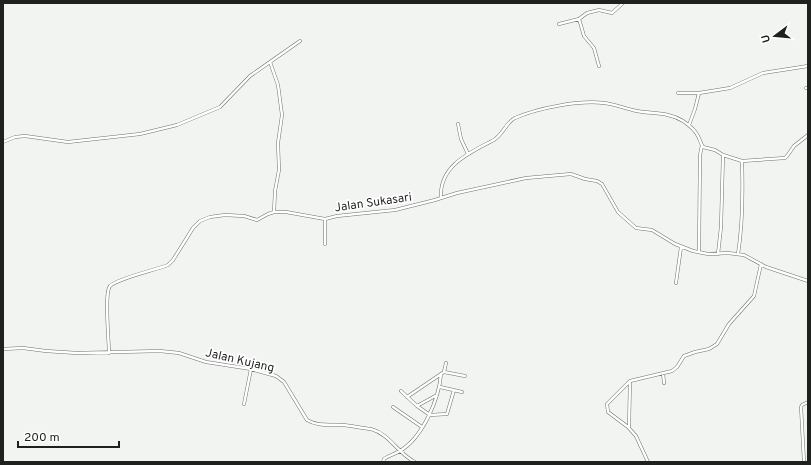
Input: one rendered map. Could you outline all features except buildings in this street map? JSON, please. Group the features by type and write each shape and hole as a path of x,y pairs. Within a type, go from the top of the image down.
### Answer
{"street":[{"path":"559,24 579,19 587,13 599,10 612,13 623,3"},
{"path":"579,19 584,36 594,48 599,66"},
{"path":"3,142 25,136 68,142 140,134 173,126 220,107 248,78 300,41"},
{"path":"270,62 276,81 282,115 278,143 279,170 275,191 274,212"},
{"path":"678,93 699,93 735,87 763,73 808,66"},
{"path":"688,125 694,114 699,93"},
{"path":"441,198 442,186 447,174 455,163 497,138 514,118 553,106 567,104 605,103 636,111 666,114 682,120 688,125 696,133 702,146 700,155 699,252"},
{"path":"458,124 461,139 468,154"},
{"path":"702,146 742,161 785,158 794,146 808,135"},
{"path":"718,254 721,227 723,155"},
{"path":"742,161 743,189 738,254 808,281"},
{"name":"Jalan Sukasari","path":"109,353 107,308 108,291 110,286 118,281 168,265 173,260 193,228 200,221 210,217 225,215 244,216 257,220 274,212 286,212 325,219 337,216 395,210 424,204 457,193 526,178 567,173 597,181 602,184 618,212 636,228 656,232 681,247 699,252 708,254 738,254"},
{"path":"325,219 325,244"},
{"path":"676,283 681,247"},
{"path":"648,462 636,436 628,427 608,412 607,406 609,401 630,381 672,371 677,367 684,356 709,349 717,344 729,324 754,296 761,264"},
{"name":"Jalan Kujang","path":"3,349 23,348 70,353 146,351 171,352 206,362 251,369 276,376 284,382 307,420 320,425 347,426 378,432 388,438 410,460 415,462"},
{"path":"383,462 387,456 401,450 411,441 430,415 440,387 442,373 446,363"},
{"path":"244,404 251,369"},
{"path":"407,397 442,373 465,376"},
{"path":"663,373 664,383"},
{"path":"628,427 630,381"},
{"path":"440,387 462,392"},
{"path":"401,390 417,406 430,415 447,414 454,390"},
{"path":"417,406 437,394"},
{"path":"804,462 801,407 808,402"},
{"path":"393,407 422,427"}]}
